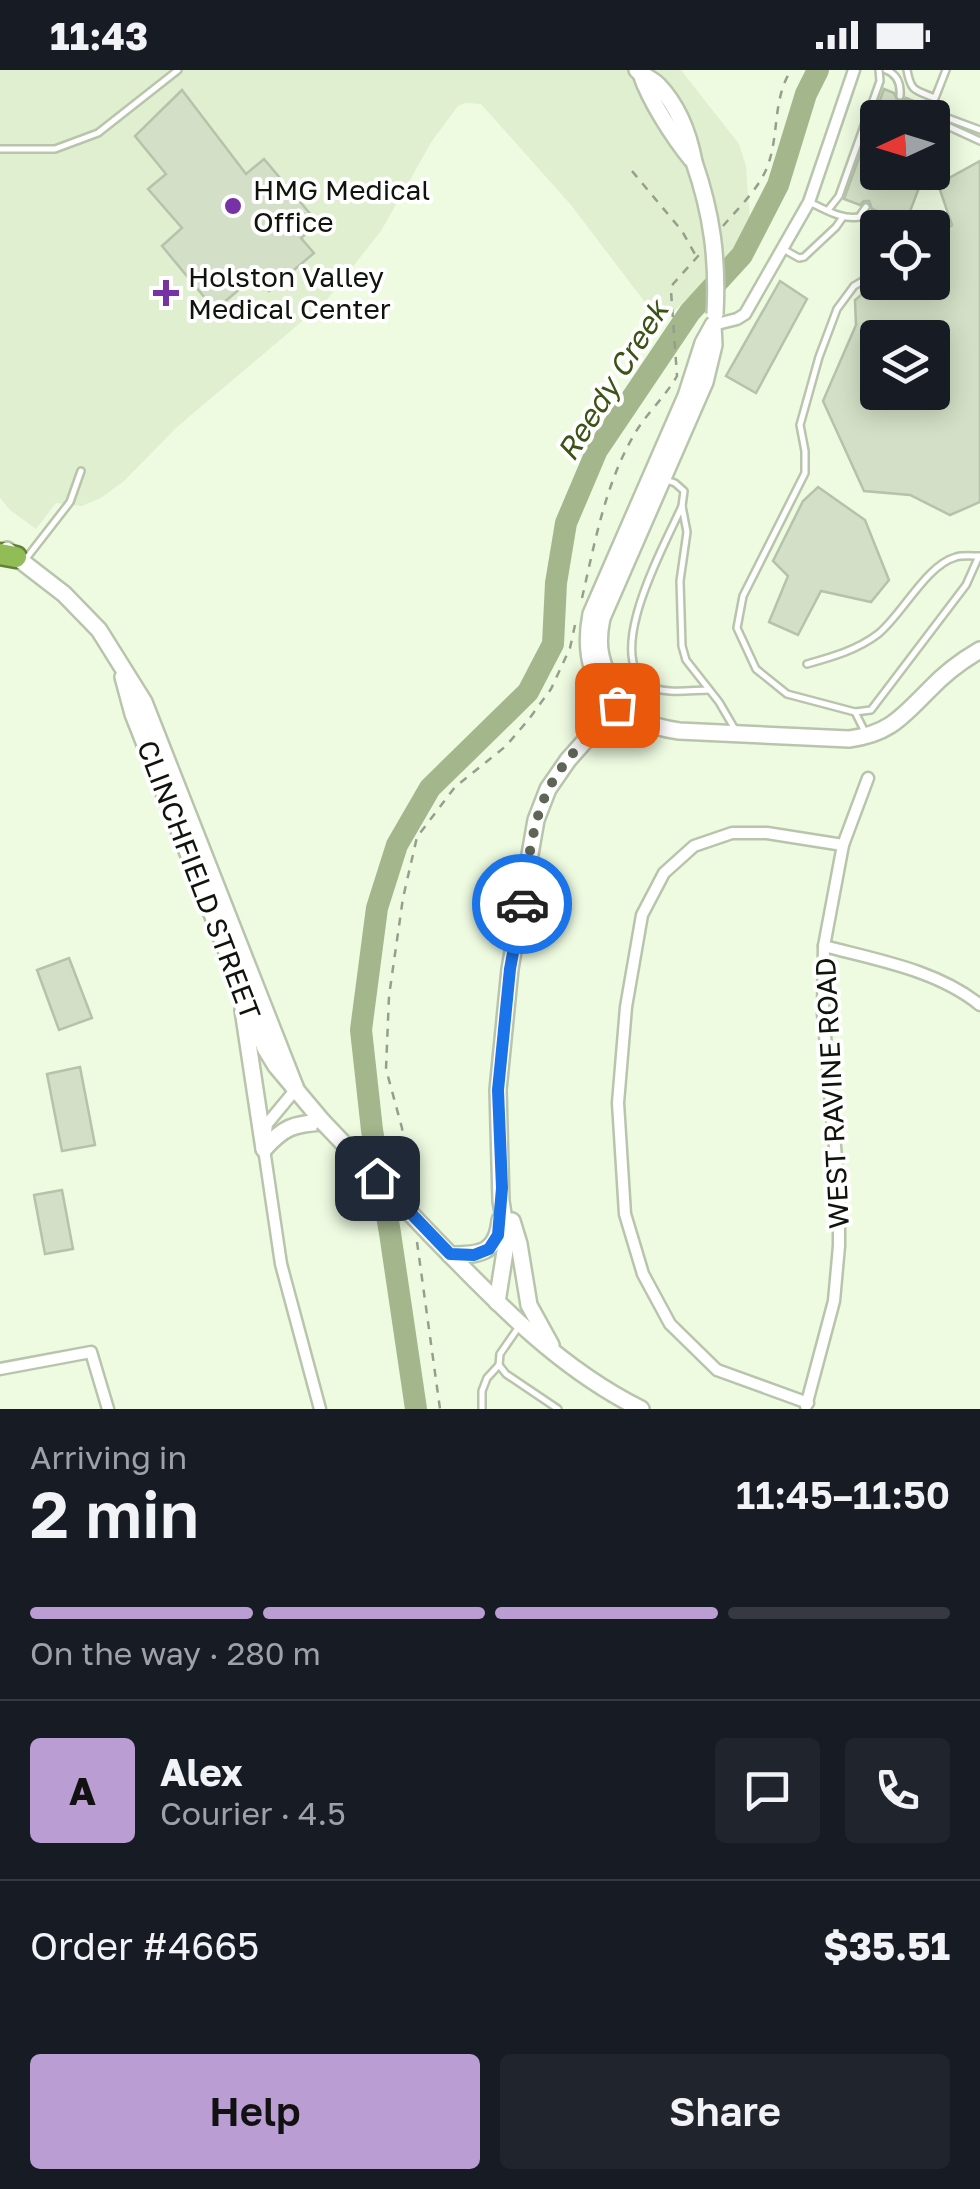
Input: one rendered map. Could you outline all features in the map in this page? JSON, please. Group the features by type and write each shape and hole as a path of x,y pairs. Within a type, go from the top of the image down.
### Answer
{"main road":[{"path":"639,72 647,92 694,162 711,220 716,255 714,319 657,477 596,602 588,627 587,646 602,692 637,719 658,728 828,739 867,737 903,717 930,688 980,650"},
{"name":"CLINCHFIELD STREET","path":"10,555 64,594 87,618 108,644 146,708 296,1088"},
{"name":"CLINCHFIELD STREET","path":"118,662 133,714 265,1048 276,1066 424,1238 450,1254 556,1356 641,1409"},
{"path":"450,1254 474,1255 489,1249 498,1235 498,1090 510,969 536,820 548,789 568,760 617,705"},
{"path":"238,981 264,1149"},
{"path":"264,1149 285,1129 323,1122"},
{"path":"497,1302 508,1240 501,1195"},
{"path":"501,1195 519,1244 529,1305 556,1356"}],"street":[{"path":"714,319 737,319 745,314 782,249 808,202 854,70"},
{"name":"WEST RAVINE ROAD","path":"806,1406 834,1300 839,1246 839,1191 823,1014 824,946 843,846 868,778"},
{"path":"806,1406 717,1370 670,1324 643,1274 625,1214 618,1103 626,1007 642,914 664,873 694,846 732,834 767,832 843,846"},
{"path":"824,946 946,982 980,1004"},
{"path":"296,1088 267,1124 264,1149 281,1264 320,1409"},
{"path":"0,1369 91,1352 108,1409"}],"lane":[{"path":"0,149 55,149 98,133 178,70"},
{"path":"828,210 839,196 882,70 897,78 900,96"},
{"path":"907,70 914,90 935,98 946,70"},
{"path":"950,118 980,130"},
{"path":"950,128 980,141"},
{"path":"808,202 843,218 859,217 866,208"},
{"path":"782,249 804,257 843,218"},
{"path":"807,664 863,644 882,631 928,575 954,557 980,555 966,585 870,710 855,712 787,694 756,669 737,628 743,596 806,473 800,425 819,356 837,309 860,282"},
{"path":"10,555 70,502 81,470"},
{"path":"657,477 684,491 686,532 680,581 686,660 719,702 737,734"},
{"path":"682,506 648,582 632,633 632,664 645,684 660,690 709,690"},
{"path":"855,712 867,737"},
{"path":"482,1409 482,1390 487,1378 520,1324"},
{"path":"499,1364 506,1374 558,1409"}],"path":[{"path":"718,233 761,180 770,160 782,88 791,70"},
{"path":"632,171 682,230 696,257"},
{"path":"412,1203 402,1128 386,1069 392,976 417,836 456,786 506,746 551,689 570,648 620,462 636,430 677,376 673,284 707,245"},
{"path":"424,1238 440,1409"}],"shaded area":[{"name":"Holston Valley Medical Center","path":"0,70 681,70 739,144 746,166 750,220 742,239 702,284 669,316 662,316 647,305 571,205 481,104 458,106 432,141 381,231 325,302 177,427 124,481 82,506 56,503 36,529 0,498"}],"building":[{"path":"884,89 894,93 897,100 880,100"},
{"name":"HMG Medical Office","path":"182,90 246,174 264,159 318,223 301,238 314,253 269,291 255,276 215,310 162,246 182,228 148,189 166,174 135,136"},
{"path":"860,155 860,190 918,190 911,210 875,210 869,201 860,205 844,199"},
{"path":"980,161 980,502 950,515 910,495 864,491 823,401 856,325 855,300 860,296 860,300 950,300 952,225 940,190 950,190 950,177"},
{"path":"780,281 807,299 756,393 726,376"},
{"path":"818,487 865,520 889,580 871,602 821,591 798,635 769,622 788,576 773,561 803,501"},
{"path":"69,958 92,1018 59,1030 37,970"},
{"path":"80,1067 95,1145 62,1151 47,1074"},
{"path":"62,1190 73,1249 45,1254 34,1195"}],"waterway":[{"name":"Reedy Creek","path":"416,1409 372,1130 361,1030 377,908 397,845 430,788 528,692 553,644 556,583 566,523 597,450 690,312 742,255 778,185 806,94 818,70"}],"way so far":[{"path":"522,904 536,820 548,789 617,705"}],"place":[{"name":"HMG Medical Office","path":"233,206"},
{"name":"Holston Valley Medical Center","path":"166,293"}],"route":[{"path":"377,1178 450,1254 474,1255 489,1249 498,1235 502,1188 498,1090 510,969 522,904"}]}
